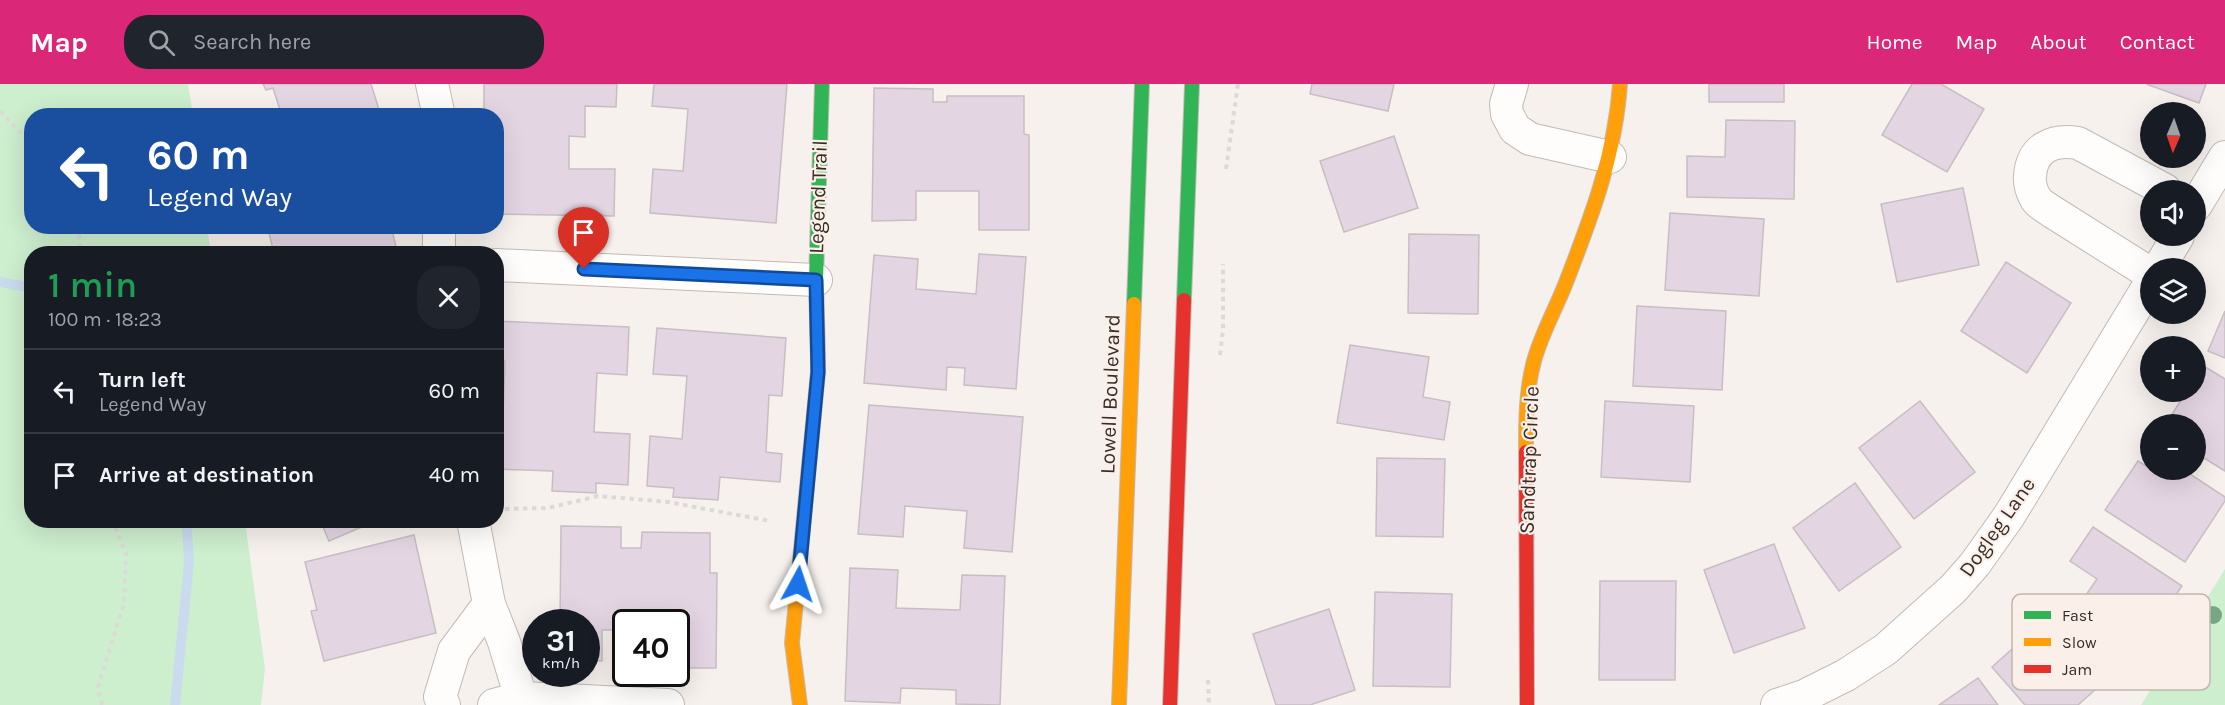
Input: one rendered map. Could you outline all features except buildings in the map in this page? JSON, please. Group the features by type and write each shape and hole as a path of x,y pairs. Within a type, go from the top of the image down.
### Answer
{"street":[{"path":"432,84 437,108"},
{"name":"Legend Trail","path":"800,705 792,643 818,372 816,280 822,84"},
{"name":"Lowell Boulevard","path":"1119,705 1142,84"},
{"path":"1170,705 1192,84"},
{"path":"1512,84 1506,104 1507,114 1515,129 1530,139 1610,157"},
{"name":"Sandtrap Circle","path":"1527,705 1526,420 1534,361 1590,222 1610,157 1620,84"},
{"path":"2140,267 2051,211 2036,199 2029,182 2031,166 2039,152 2051,144 2064,141 2078,143 2146,180"},
{"path":"2206,188 2225,157"},
{"path":"504,265 816,280"},
{"name":"Dogleg Lane","path":"1777,705 1804,696 1886,649 1953,589 1975,564 2009,516 2140,300"},
{"path":"475,528 489,604 504,642 507,701 668,705"},
{"path":"444,705 440,696 454,651 489,604"}],"path":[{"path":"0,111 24,136"},
{"path":"504,509 548,508 598,496 668,502 803,528"},
{"path":"102,705 98,687 124,603 126,553 115,528"}],"green space":[{"path":"0,84 188,84 192,108 24,108 24,234 208,234 210,246 24,246 24,528 246,528 265,669 261,705 0,705"},
{"path":"2225,569 2225,705 2141,705 2150,690 2210,690 2210,594"}],"waterway":[{"path":"0,282 24,286"},
{"path":"175,705 189,562 187,528"}],"traffic: fast":[{"path":"818,356 816,280 822,84"},
{"path":"1134,304 1142,84"},
{"path":"1184,300 1192,84"}],"traffic: slow":[{"path":"1526,452 1526,418 1531,372 1540,342 1593,211 1613,136 1620,84"},
{"path":"1119,705 1134,304"},
{"path":"800,705 792,643 818,356"}],"traffic: jam":[{"path":"1170,705 1184,300"},
{"path":"1526,452 1527,705"}],"route":[{"path":"584,269 816,280 818,372 798,584"}]}
